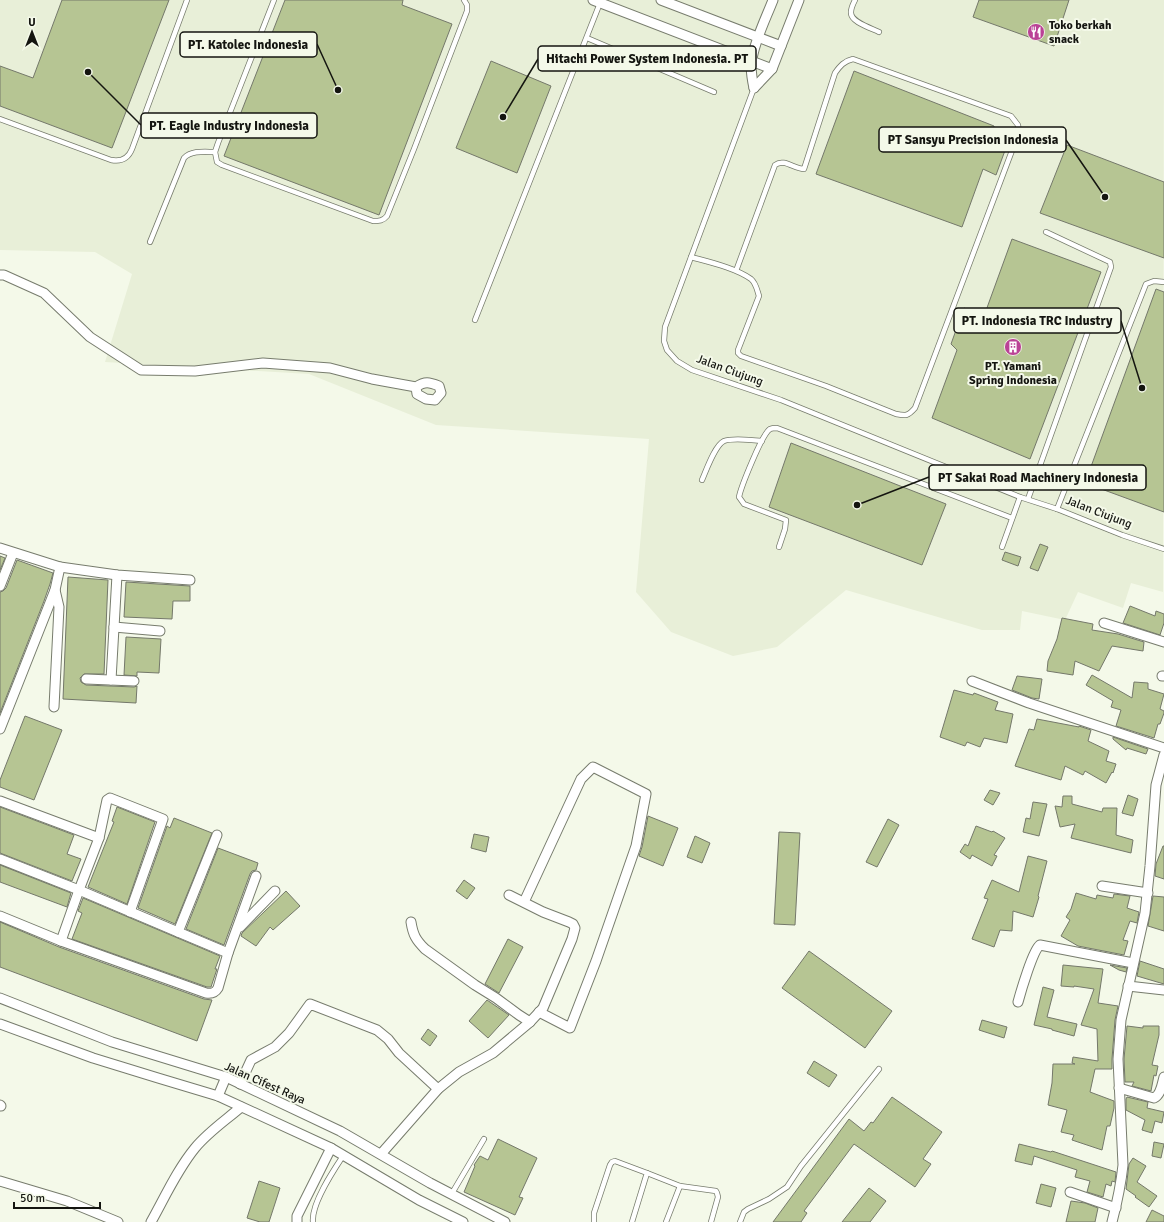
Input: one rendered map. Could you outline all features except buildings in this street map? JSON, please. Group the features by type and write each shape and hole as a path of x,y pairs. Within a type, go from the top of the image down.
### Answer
{"street":[{"path":"661,0 781,46"},
{"path":"754,88 751,60 773,0"},
{"path":"597,1 772,69 799,0"},
{"name":"Jalan Ciujung","path":"754,88 772,69"},
{"path":"0,275 4,275 44,293 90,337 141,370 195,371 263,363 330,368 372,379 416,387"},
{"path":"0,548 60,567 117,575 190,580"},
{"path":"0,586 13,553"},
{"path":"0,729 55,590 60,567"},
{"path":"111,680 117,575"},
{"path":"54,707 59,607 55,590"},
{"path":"1104,623 1164,642"},
{"path":"114,627 160,631"},
{"path":"86,678 134,681"},
{"path":"972,681 1029,703 1164,748"},
{"path":"1112,1222 1122,1178 1123,1165 1118,1059 1121,1020 1145,913 1154,826 1156,785 1164,755"},
{"path":"524,902 581,778 593,767 646,794 636,846 596,961 570,1028 539,1012"},
{"path":"62,941 79,890 99,838 108,798 163,819 130,912"},
{"path":"0,801 99,838"},
{"path":"178,932 217,835"},
{"path":"0,859 79,890 228,953"},
{"path":"0,916 62,941 210,993 216,992 218,988 228,953 256,876"},
{"path":"1102,886 1148,893"},
{"path":"237,929 275,891"},
{"path":"381,1154 438,1089 459,1072 493,1053 530,1022 543,1008 572,939 575,928 569,922 543,912 509,895"},
{"path":"411,922 414,935 425,949 530,1022"},
{"path":"1018,1002 1033,957 1038,946 1040,945 1133,963"},
{"path":"1128,986 1164,990"},
{"name":"Jalan Cifest Raya","path":"0,998 112,1042 226,1077 340,1131 451,1195 505,1222"},
{"path":"240,1084 251,1060 276,1047 289,1033 310,1004 377,1030 388,1039 399,1053 438,1089"},
{"path":"0,1024 93,1058 218,1096 330,1148 419,1200 463,1222"},
{"path":"218,1096 226,1077"},
{"path":"1119,1088 1154,1098 1159,1094 1164,1077"},
{"path":"151,1222 175,1178 195,1148 241,1107"},
{"path":"296,1222 297,1216 330,1148"},
{"path":"0,1181 67,1201 118,1222"},
{"path":"1070,1192 1116,1208"}],"lane":[{"path":"0,119 111,160 123,160 132,150 187,0"},
{"path":"274,0 218,143 215,152 217,162 373,220 380,221 384,220 387,216 467,11 467,5 464,0"},
{"path":"855,0 851,17 854,21 878,32"},
{"path":"475,320 587,38 597,1"},
{"path":"587,38 714,92"},
{"path":"691,256 736,271 751,280 756,286 759,296 738,350 738,353 741,356 826,386 896,414 904,416 909,414 915,408 1019,132 1018,125 1011,116 853,59 846,61 835,73 804,169 800,169 783,162 775,165 736,271"},
{"name":"Jalan Ciujung","path":"754,88 665,327 664,342 667,350 677,361 692,370 781,400 1020,497 1057,509 1122,535 1164,548"},
{"path":"150,242 184,158 188,154 193,153 215,152"},
{"path":"1028,499 1111,267 1110,262 1046,232"},
{"path":"1057,509 1146,284 1154,281 1164,282"},
{"path":"779,547 785,529 786,520 744,504 739,497 766,433 770,429 777,428 1012,518"},
{"path":"702,480 719,445 724,441 762,441"},
{"path":"1002,547 1020,497"},
{"path":"740,1222 744,1212 748,1209 769,1199 788,1187 801,1166 879,1069"},
{"path":"451,1195 484,1139"},
{"path":"313,1222 314,1212 321,1195 343,1156"},
{"path":"594,1222 594,1213 612,1162 617,1162 680,1186 716,1191 718,1198 711,1222"},
{"path":"632,1222 647,1173"},
{"path":"666,1222 680,1186"}],"shaded area":[{"path":"0,0 1164,0 1163,592 1131,583 1123,608 1078,592 1065,620 1022,611 1020,630 982,630 846,590 777,647 733,656 671,632 636,592 649,439 436,425 309,374 105,362 132,274 95,252 0,250"}],"place":[{"name":"Toko berkah snack","path":"1036,32"},
{"name":"PT. Eagle Industry Indonesia","path":"88,72"},
{"name":"PT. Katolec Indonesia","path":"338,90"},
{"name":"Hitachi Power System Indonesia. PT","path":"503,117"},
{"name":"PT Sansyu Precision Indonesia","path":"1105,197"},
{"name":"PT. Yamani Spring Indonesia","path":"1013,347"},
{"name":"PT. Indonesia TRC Industry","path":"1142,388"},
{"name":"PT Sakai Road Machinery Indonesia","path":"857,505"}]}
